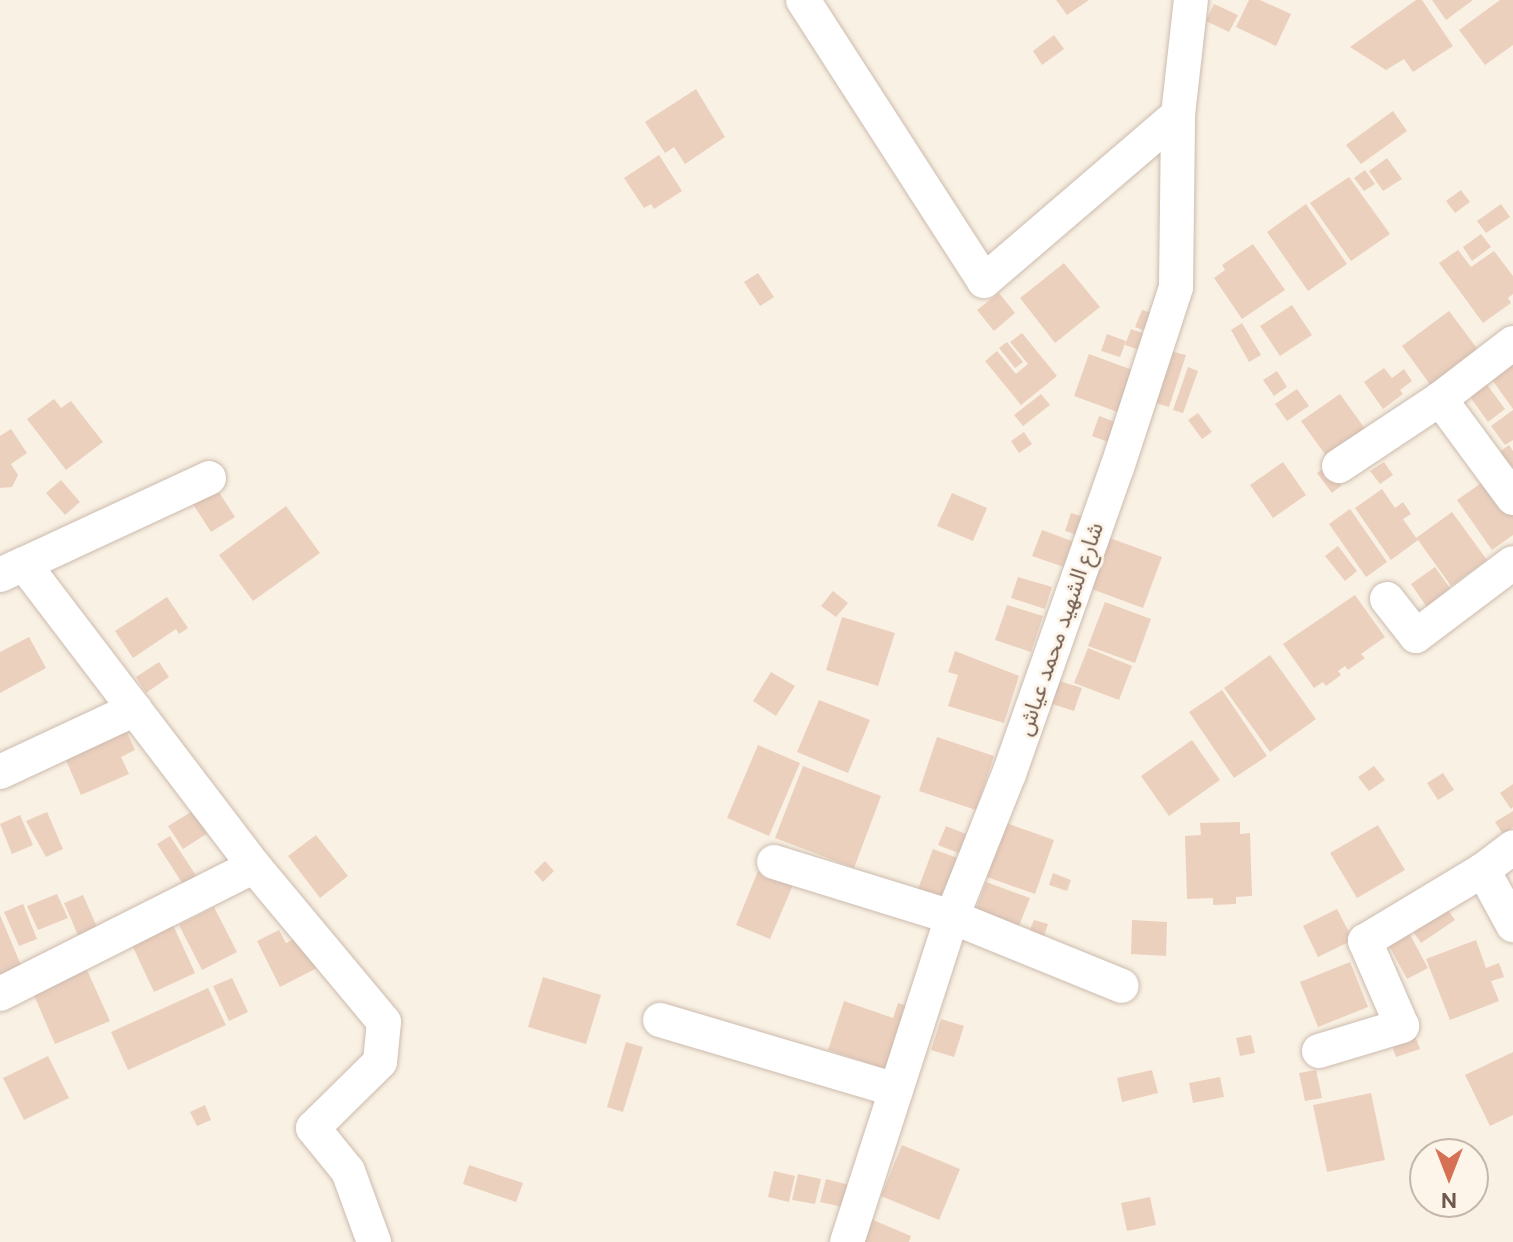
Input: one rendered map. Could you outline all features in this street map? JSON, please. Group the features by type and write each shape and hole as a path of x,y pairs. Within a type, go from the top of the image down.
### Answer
{"street":[{"path":"803,0 984,281 1178,115"},
{"name":"شارع الشهيد محمد عياش","path":"847,1242 952,917 1009,774 1117,468 1176,287 1178,115 1191,0"},
{"path":"1339,466 1440,399 1513,343"},
{"path":"1440,399 1513,498"},
{"path":"209,478 12,569 135,709 254,866 384,1022 380,1062 313,1128 348,1171 374,1242"},
{"path":"1387,599 1416,636 1513,563"},
{"path":"0,772 135,709"},
{"path":"1319,1051 1402,1026 1365,941 1483,870 1513,847"},
{"path":"774,862 952,917 1122,986"},
{"path":"0,994 254,866"},
{"path":"1483,870 1513,925"},
{"path":"660,1020 896,1090"}],"building":[{"path":"1056,0 1089,0 1067,15"},
{"path":"1249,0 1260,0 1291,14 1276,46 1236,27"},
{"path":"1416,0 1422,0 1453,46 1413,72 1404,59 1386,70 1350,47"},
{"path":"1432,0 1473,0 1446,20"},
{"path":"1500,0 1513,0 1513,45 1485,65 1459,30"},
{"path":"1214,4 1238,15 1229,32 1206,21"},
{"path":"1054,35 1064,49 1042,65 1033,51"},
{"path":"696,89 725,137 685,164 674,147 665,153 645,122"},
{"path":"1393,111 1407,131 1361,164 1346,145"},
{"path":"659,155 682,191 654,209 651,204 644,208 624,178"},
{"path":"1387,158 1402,179 1383,191 1369,171"},
{"path":"1365,170 1375,184 1364,191 1354,178"},
{"path":"1349,177 1390,234 1351,261 1310,203"},
{"path":"1461,190 1470,202 1455,213 1446,201"},
{"path":"1306,204 1347,264 1308,291 1267,232"},
{"path":"1501,204 1510,217 1486,233 1477,221"},
{"path":"1481,234 1491,247 1472,261 1463,247"},
{"path":"1253,244 1285,290 1242,319 1214,278 1225,270 1222,265"},
{"path":"1458,250 1471,267 1494,251 1513,276 1513,294 1508,298 1511,303 1483,323 1439,263"},
{"path":"1064,263 1100,307 1055,343 1020,298"},
{"path":"758,273 774,297 760,306 744,282"},
{"path":"999,293 1015,313 994,331 977,310"},
{"path":"1292,305 1312,335 1280,356 1260,326"},
{"path":"1142,310 1161,316 1155,334 1135,327"},
{"path":"1449,311 1485,359 1437,394 1402,346"},
{"path":"1242,323 1261,355 1249,362 1231,330"},
{"path":"1131,329 1154,337 1148,353 1125,345"},
{"path":"1022,333 1057,376 1021,405 985,361 997,351 1016,374 1028,364 1010,342"},
{"path":"1107,334 1126,341 1120,357 1101,351"},
{"path":"1007,342 1023,362 1015,368 999,348"},
{"path":"1170,351 1186,355 1169,407 1153,402"},
{"path":"1089,354 1138,372 1123,414 1074,396"},
{"path":"1513,359 1513,409 1488,374"},
{"path":"1188,367 1198,371 1183,413 1173,410"},
{"path":"1384,368 1392,378 1404,369 1412,381 1400,390 1403,394 1383,409 1364,382"},
{"path":"1277,371 1287,387 1274,396 1263,380"},
{"path":"1485,382 1505,409 1488,422 1468,394"},
{"path":"1297,389 1309,406 1287,421 1275,404"},
{"path":"1041,394 1050,405 1023,426 1014,415"},
{"path":"1340,394 1366,430 1327,457 1301,421"},
{"path":"54,399 61,408 71,401 103,442 66,470 27,419"},
{"path":"1513,410 1513,440 1505,445 1491,426"},
{"path":"1198,413 1212,432 1202,439 1188,420"},
{"path":"1099,416 1118,423 1111,443 1092,436"},
{"path":"11,429 27,453 11,464 18,475 12,487 0,488 0,436"},
{"path":"1024,432 1032,444 1019,453 1011,441"},
{"path":"1509,445 1513,451 1513,467 1507,472 1495,455"},
{"path":"1283,462 1306,495 1273,518 1250,485"},
{"path":"1384,462 1393,475 1380,484 1370,471"},
{"path":"1328,465 1342,485 1332,493 1317,473"},
{"path":"1487,479 1513,516 1513,535 1492,550 1457,500"},
{"path":"61,480 80,502 65,515 46,493"},
{"path":"215,486 235,517 211,532 191,501"},
{"path":"1382,489 1395,508 1403,502 1411,514 1403,519 1416,538 1452,512 1487,560 1451,586 1418,540 1391,560 1355,508"},
{"path":"952,493 987,508 973,541 937,526"},
{"path":"286,506 320,553 253,601 219,555"},
{"path":"1350,509 1387,562 1366,577 1329,524"},
{"path":"1071,513 1088,518 1082,536 1065,531"},
{"path":"1042,530 1077,543 1067,568 1032,556"},
{"path":"1107,537 1162,557 1143,608 1089,588"},
{"path":"1338,546 1357,571 1345,581 1325,556"},
{"path":"1435,567 1457,598 1433,616 1411,584"},
{"path":"1018,577 1052,587 1045,609 1011,598"},
{"path":"833,591 848,603 836,617 821,606"},
{"path":"1355,595 1385,637 1361,654 1365,658 1348,670 1345,666 1338,671 1341,675 1326,686 1323,682 1314,688 1283,644"},
{"path":"167,597 188,628 179,634 176,629 133,658 115,631"},
{"path":"1105,602 1151,619 1135,663 1088,646"},
{"path":"1007,605 1043,616 1031,652 995,640"},
{"path":"842,617 895,633 878,686 826,670"},
{"path":"29,637 46,668 0,693 0,652"},
{"path":"1088,648 1132,666 1119,700 1074,683"},
{"path":"955,651 1019,676 1004,723 948,706 958,675 948,672"},
{"path":"1270,655 1316,719 1270,752 1224,688"},
{"path":"159,662 169,677 146,693 136,677"},
{"path":"771,672 795,686 776,716 753,701"},
{"path":"1053,679 1082,688 1074,711 1046,702"},
{"path":"1222,690 1267,756 1234,778 1189,712"},
{"path":"819,700 870,720 848,773 797,752"},
{"path":"125,728 135,750 121,757 129,774 81,795 65,758"},
{"path":"937,737 994,756 976,810 919,791"},
{"path":"1192,740 1220,780 1169,816 1141,776"},
{"path":"758,745 800,763 769,836 727,818"},
{"path":"803,766 881,796 854,868 775,838"},
{"path":"1374,766 1385,780 1369,791 1358,777"},
{"path":"1443,773 1454,790 1438,800 1427,783"},
{"path":"1513,784 1513,807 1511,809 1500,793"},
{"path":"196,809 211,831 183,849 168,826"},
{"path":"1513,811 1513,827 1503,834 1495,822"},
{"path":"47,812 63,849 46,857 26,821"},
{"path":"20,815 33,845 12,854 0,824"},
{"path":"1240,822 1240,834 1250,833 1252,896 1236,897 1236,904 1213,905 1213,898 1187,899 1185,836 1201,835 1200,823"},
{"path":"1006,823 1054,840 1035,894 987,877"},
{"path":"1378,825 1405,870 1357,898 1330,853"},
{"path":"946,826 973,837 966,856 938,845"},
{"path":"316,835 348,876 320,898 288,856"},
{"path":"170,836 199,880 186,889 157,844"},
{"path":"933,849 963,860 948,900 918,889"},
{"path":"545,861 554,871 543,882 534,872"},
{"path":"758,871 793,885 770,939 736,925"},
{"path":"1053,873 1071,880 1067,891 1049,885"},
{"path":"986,882 1030,898 1017,931 974,915"},
{"path":"57,894 68,918 38,930 27,906"},
{"path":"83,895 100,934 81,942 64,903"},
{"path":"1443,903 1455,920 1421,943 1409,926"},
{"path":"23,904 37,939 19,946 4,912"},
{"path":"214,907 237,952 202,970 179,925"},
{"path":"1337,909 1353,940 1318,957 1303,926"},
{"path":"0,915 23,970 0,980"},
{"path":"1034,920 1048,924 1043,939 1028,934"},
{"path":"1132,920 1167,922 1166,956 1131,954"},
{"path":"173,925 195,973 154,992 132,945"},
{"path":"279,930 286,943 300,936 317,968 280,987 257,941"},
{"path":"1408,931 1428,968 1407,979 1387,942"},
{"path":"1476,940 1486,968 1499,963 1504,977 1491,981 1499,1001 1450,1020 1426,959"},
{"path":"1350,962 1368,1007 1318,1027 1300,982"},
{"path":"87,970 110,1021 55,1044 33,993"},
{"path":"543,977 601,995 586,1044 528,1027"},
{"path":"232,978 248,1012 229,1021 213,986"},
{"path":"208,988 226,1025 128,1070 111,1032"},
{"path":"844,1001 893,1018 898,1003 913,1008 892,1071 828,1050"},
{"path":"941,1019 964,1026 954,1057 931,1050"},
{"path":"1251,1035 1255,1053 1240,1056 1236,1038"},
{"path":"1415,1036 1420,1049 1396,1057 1391,1043"},
{"path":"626,1042 643,1047 623,1112 607,1107"},
{"path":"1513,1052 1513,1115 1490,1126 1465,1075"},
{"path":"48,1056 69,1098 24,1120 3,1078"},
{"path":"1152,1070 1158,1093 1122,1102 1117,1078"},
{"path":"1316,1070 1322,1098 1305,1101 1299,1073"},
{"path":"1220,1077 1224,1097 1193,1103 1189,1083"},
{"path":"1371,1093 1385,1160 1327,1172 1313,1105"},
{"path":"205,1105 211,1120 197,1126 190,1112"},
{"path":"902,1145 960,1169 939,1220 881,1196"},
{"path":"469,1165 523,1183 516,1202 463,1184"},
{"path":"774,1171 795,1176 789,1202 768,1197"},
{"path":"798,1174 821,1179 815,1204 792,1200"},
{"path":"826,1179 853,1186 847,1208 820,1202"},
{"path":"1150,1197 1156,1225 1127,1231 1121,1203"},
{"path":"866,1217 911,1236 909,1242 855,1242"}]}
